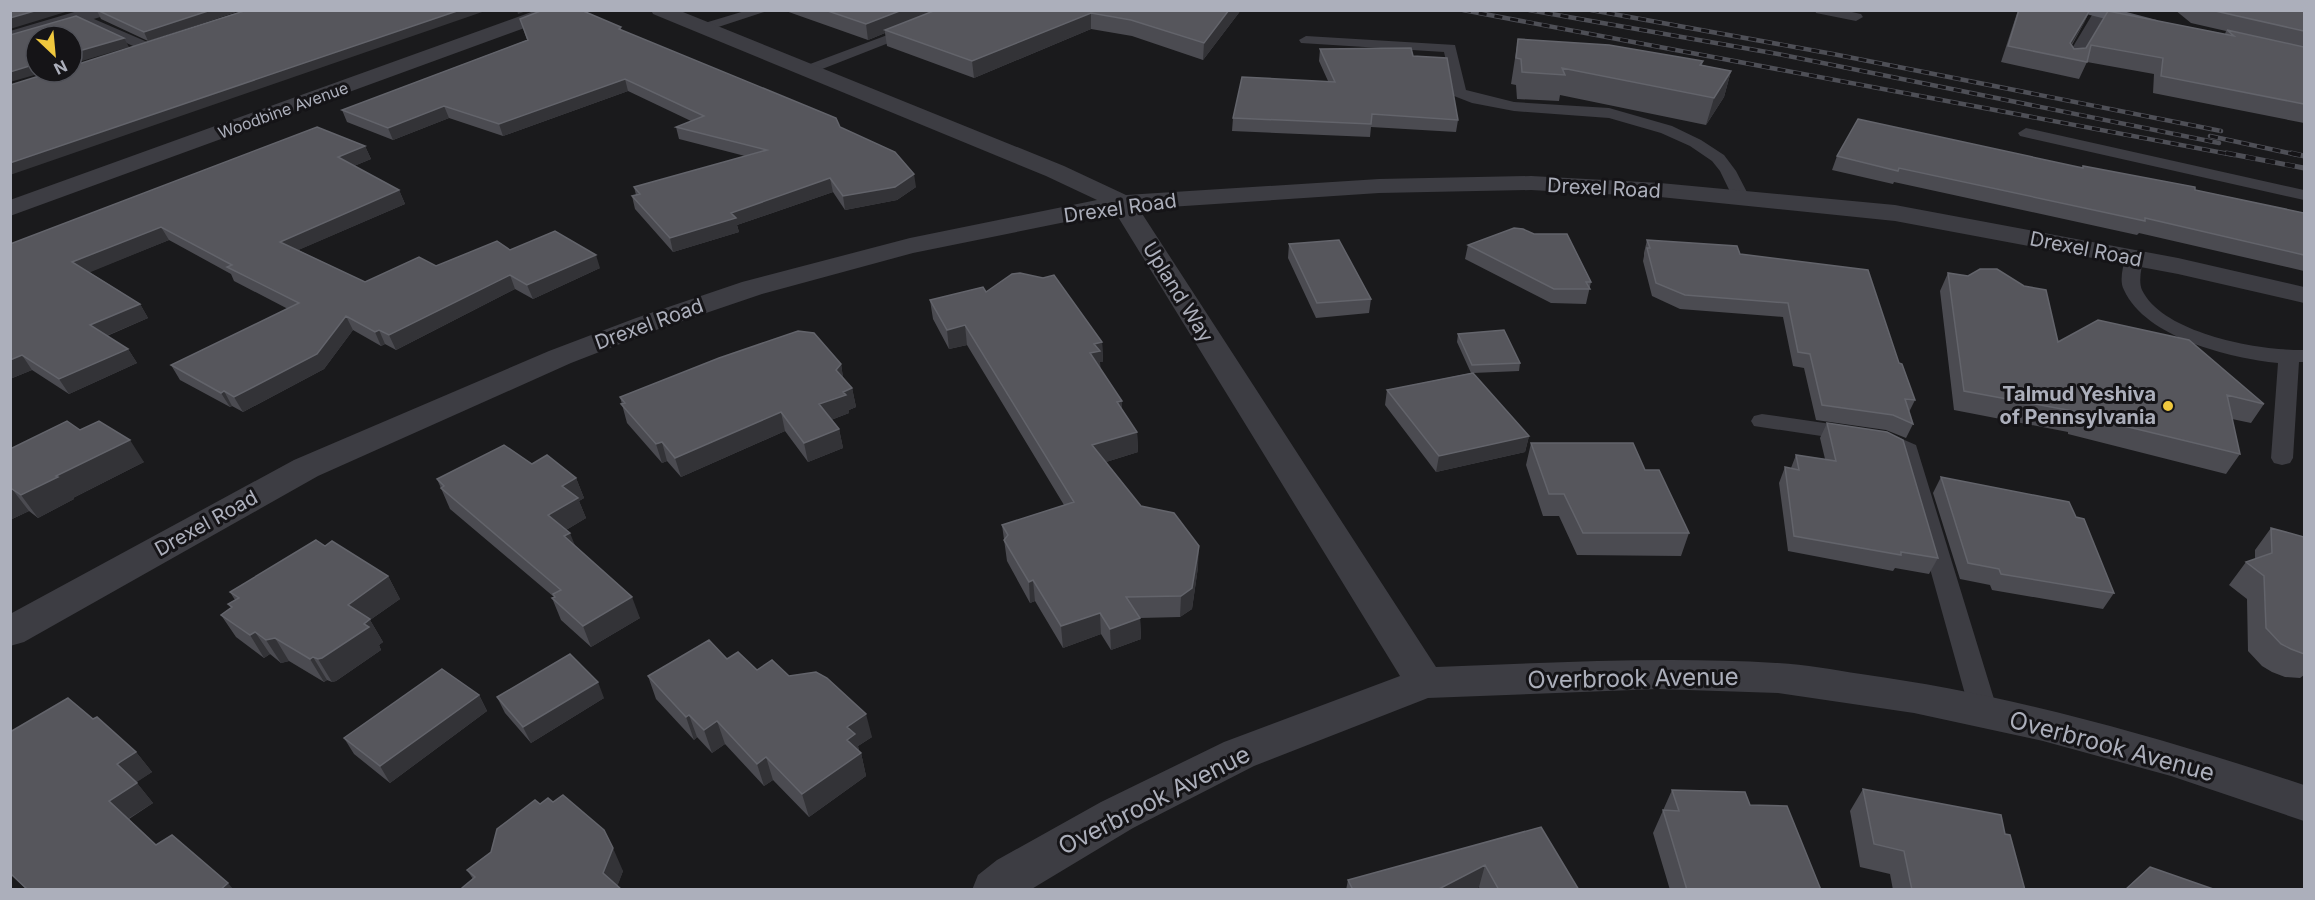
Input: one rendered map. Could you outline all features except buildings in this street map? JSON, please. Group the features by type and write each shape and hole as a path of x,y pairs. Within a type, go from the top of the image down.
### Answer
{"main road":[{"path":"2097,11 2174,29"}],"street":[{"name":"Woodbine Avenue","path":"10,209 556,10"},
{"path":"660,10 1055,171 1122,203"},
{"path":"10,37 96,12"},
{"name":"Drexel Road","path":"10,632 306,468 571,353 752,288 910,246 1122,203 1379,186 1531,183 1660,190 1895,213 2134,258 2304,295"},
{"name":"Upland Way","path":"1122,203 1425,682"},
{"name":"Overbrook Avenue","path":"995,890 1013,875 1117,815 1239,754 1425,682 1658,674 1779,678 1914,697 2043,724 2172,759 2304,803"}],"lane":[{"path":"703,28 765,10"},
{"path":"807,70 967,10"},
{"path":"1821,10 1857,17"},
{"path":"2072,60 2097,11"},
{"path":"96,12 153,46 126,54"},
{"path":"1306,40 1450,48 1459,93 1478,101 1503,105 1612,114 1680,134 1720,159 1741,198"},
{"path":"2026,133 2304,195"},
{"path":"2134,258 2132,280 2137,297 2158,318 2174,329 2202,340 2297,358 2282,458"},
{"path":"1762,421 1886,439 1908,450 1984,711"}],"railway":[{"path":"1463,10 2234,155"},
{"path":"1529,10 1778,54 2219,143"},
{"path":"1591,10 1833,54 2221,131"},
{"path":"2210,136 2298,155"},
{"path":"2226,153 2304,168"},
{"path":"2291,153 2304,156"}],"place":[{"name":"Talmud Yeshiva of Pennsylvania","path":"2168,406"}]}
